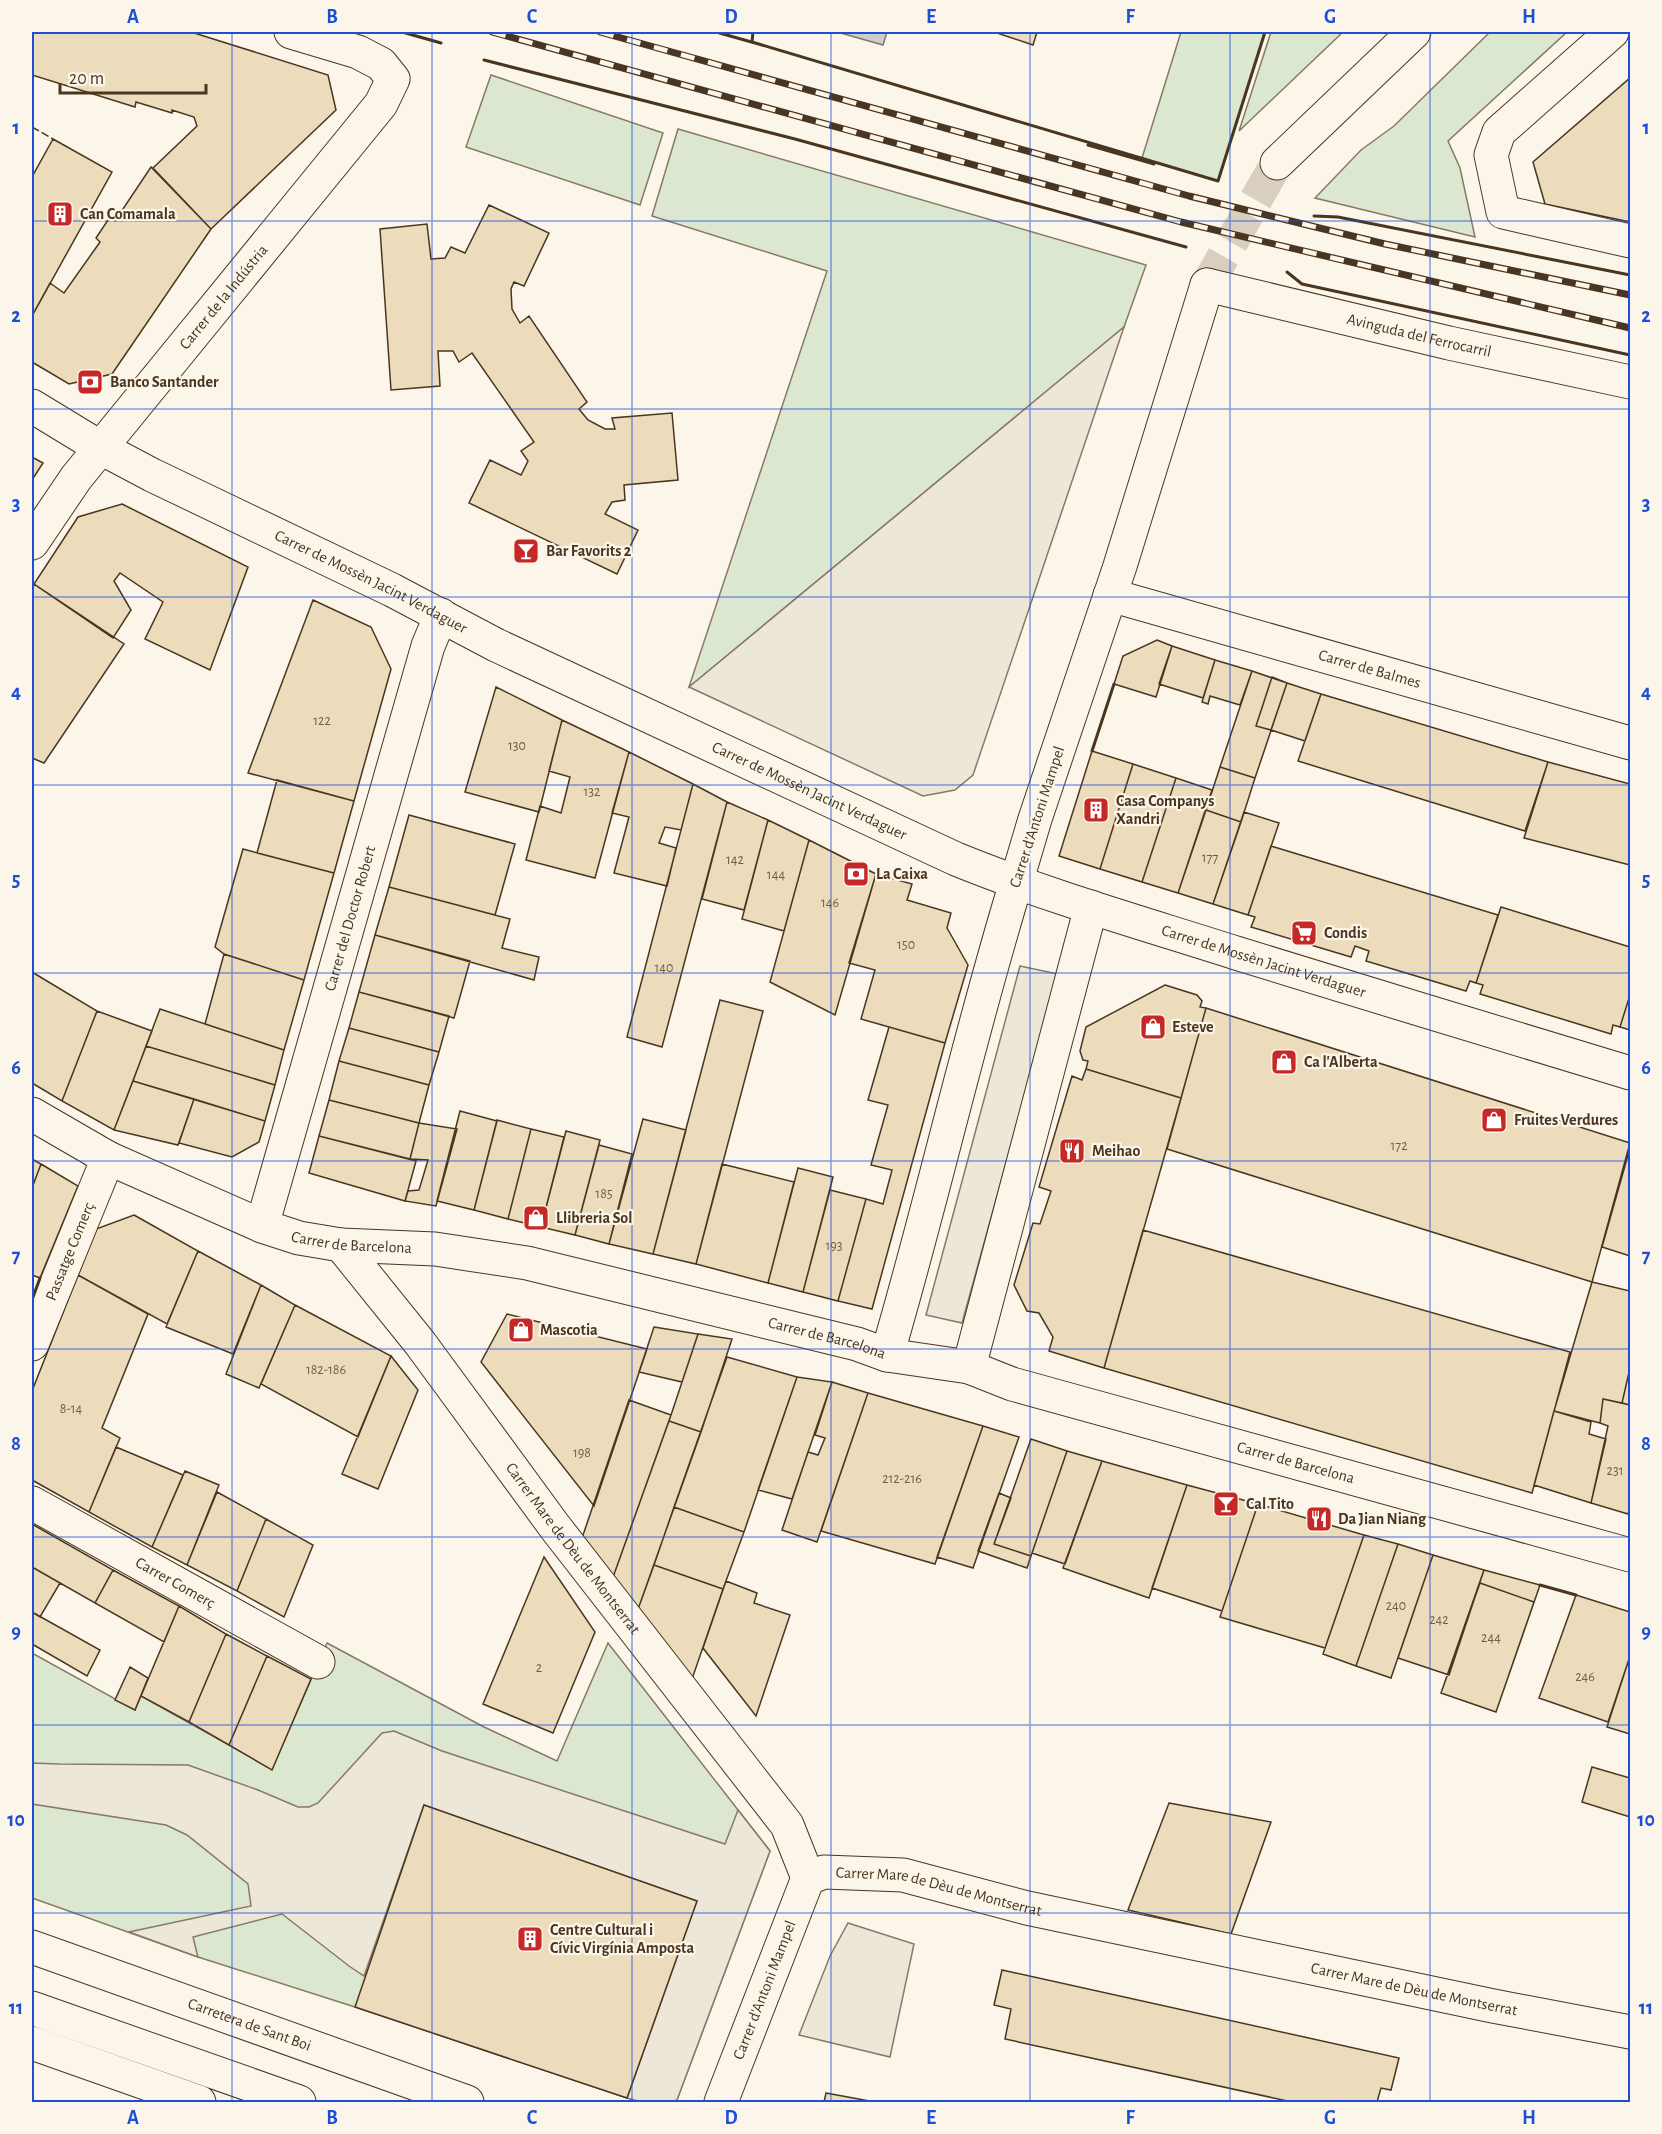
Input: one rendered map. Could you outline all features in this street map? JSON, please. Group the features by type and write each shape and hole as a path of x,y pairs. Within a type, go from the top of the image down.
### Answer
{"street":[{"name":"Carrer de la Indústria","path":"32,543 76,478 381,104 393,79 381,64 358,52 291,32"},
{"path":"1277,164 1414,32"},
{"path":"1612,32 1499,132 1491,155 1503,212 1630,241"},
{"name":"Avinguda del Ferrocarril","path":"1207,285 1426,338 1630,381"},
{"name":"Carrer d'Antoni Mampel","path":"887,1355 909,1280 993,958 1035,819 1110,595 1207,285"},
{"name":"Carrer de Mossèn Jacint Verdaguer","path":"32,406 101,448 152,475 441,615 496,645 946,854 1016,883 1358,992 1630,1073"},
{"name":"Carrer de Balmes","path":"1110,595 1630,743"},
{"name":"Carrer del Doctor Robert","path":"262,1226 428,646 441,615"},
{"path":"969,1366 1091,907"},
{"name":"Carrer de Barcelona","path":"32,1114 108,1158 262,1226 299,1238 341,1245 435,1249 527,1263 857,1344 887,1355 969,1366 1023,1387 1630,1555"},
{"name":"Passatge Comerç","path":"32,1344 108,1158"},
{"name":"Carrer Mare de Dèu de Montserrat","path":"341,1245 420,1343 555,1527 787,1825 808,1878 824,1872 903,1875 1027,1908 1481,2004 1630,2032"},
{"name":"Carrer Comerç","path":"32,1503 318,1662"},
{"name":"Carrer d'Antoni Mampel","path":"721,2103 808,1878"},
{"name":"Carretera de Sant Boi","path":"32,1947 466,2103"},
{"path":"32,2008 299,2103"},
{"path":"32,2043 199,2103"}],"green space":[{"path":"1181,32 1265,32 1218,181 1142,158"},
{"path":"1271,32 1343,32 1239,131"},
{"path":"1490,32 1567,32 1448,141 1460,168 1475,237 1315,198 1361,150 1394,126"},
{"path":"491,75 663,133 640,205 466,147"},
{"path":"678,129 1146,265 1124,327 689,687 827,271 652,216"},
{"path":"327,1643 484,1727 557,1761 608,1643 770,1851 677,2100 652,2103 627,2098 198,1957 32,1898 32,1653 135,1710 141,1696 272,1769"}],"shaded area":[{"path":"837,32 887,32 883,45"},
{"path":"1124,327 973,775 955,790 923,796 689,687"},
{"path":"1020,966 1058,974 962,1323 926,1315"},
{"path":"394,1731 442,1751 725,1844 738,1810 770,1851 677,2100 641,2102 627,2098 697,1901 424,1805 364,1976 282,1914 193,1937 198,1957 129,1932 251,1906 248,1884 187,1835 166,1825 32,1804 32,1763 188,1765 298,1807 309,1807 318,1803 382,1733"},
{"path":"848,1923 914,1944 890,2057 799,2035 830,1956"}],"building":[{"path":"32,32 191,32 328,75 336,110 211,229 153,168 197,126 194,117 136,102 135,107 32,75"},
{"path":"994,32 1037,32 1033,45"},
{"path":"1630,78 1630,222 1545,204 1533,162"},
{"name":"Can Comamala","path":"53,139 112,172 32,316 32,177"},
{"path":"151,167 211,229 112,374 69,384 32,362 32,316 50,283 64,293 100,242 96,238 110,217 115,221"},
{"path":"489,205 549,233 524,286 514,282 511,289 512,309 520,323 529,316 587,402 579,409 588,420 605,429 615,429 612,418 672,413 678,480 624,485 625,500 612,502 605,514 638,530 617,574 469,503 490,460 521,475 528,461 521,451 534,442 472,353 459,362 453,351 438,351 440,386 391,390 380,229 427,224 431,259 445,258 451,247 465,253"},
{"path":"32,457 43,463 32,480"},
{"path":"122,504 248,567 210,670 145,639 163,602 120,573 114,581 131,610 113,638 34,584 78,517"},
{"path":"34,584 124,644 44,763 32,758 32,587"},
{"path":"313,600 371,627 391,669 354,801 248,773"},
{"path":"1157,640 1172,646 1156,697 1114,684 1123,656"},
{"path":"1172,646 1215,660 1203,698 1159,684"},
{"path":"1215,660 1252,671 1240,705 1210,696 1208,704 1202,702"},
{"path":"1252,671 1287,683 1255,778 1220,767"},
{"path":"1272,677 1287,683 1271,730 1256,726"},
{"path":"1287,683 1321,694 1305,741 1271,730"},
{"path":"496,687 562,720 539,812 465,792"},
{"path":"1321,694 1548,762 1525,831 1298,761"},
{"path":"562,720 629,752 595,878 526,860 540,806 561,813 570,777 549,771"},
{"name":"Casa Companys Xandri","path":"1092,751 1133,764 1100,869 1059,856"},
{"path":"629,752 693,784 681,830 665,827 659,843 676,848 667,886 614,873 629,817 612,813"},
{"path":"1548,762 1630,784 1630,865 1524,838"},
{"path":"1133,764 1176,778 1142,882 1100,869"},
{"path":"1220,767 1255,778 1241,822 1206,810"},
{"path":"1176,778 1212,790 1178,893 1142,882"},
{"path":"277,780 354,801 334,873 257,853"},
{"path":"693,784 727,802 662,1047 627,1037"},
{"path":"727,802 768,820 744,910 702,899"},
{"path":"1206,810 1241,822 1213,904 1178,893"},
{"path":"1244,812 1279,823 1248,915 1213,904"},
{"path":"409,815 515,844 495,915 389,887"},
{"path":"768,820 809,840 784,931 742,919"},
{"path":"809,840 876,874 835,1015 770,982"},
{"path":"1271,846 1498,915 1476,983 1470,981 1466,991 1366,961 1369,951 1355,946 1351,957 1251,927 1255,917 1248,915"},
{"path":"243,849 334,873 304,980 224,954 215,947"},
{"path":"876,874 912,884 907,900 951,913 947,928 968,965 945,1043 861,1019 875,970 849,963"},
{"path":"389,887 510,919 502,948 539,957 534,980 375,935"},
{"path":"1501,907 1630,947 1630,995 1620,1027 1613,1025 1611,1034 1480,994 1483,985 1476,983"},
{"path":"375,935 470,961 454,1018 359,992"},
{"path":"224,954 304,980 284,1050 205,1024"},
{"path":"32,972 97,1011 62,1101 32,1083"},
{"path":"1165,985 1197,995 1202,1001 1200,1007 1206,1008 1181,1098 1086,1069 1088,1061 1083,1060 1080,1051 1086,1027"},
{"path":"359,992 449,1016 439,1052 349,1028"},
{"path":"1630,995 1630,1030 1620,1027"},
{"path":"720,1000 763,1011 696,1264 653,1254"},
{"path":"1206,1008 1630,1143 1592,1282 1167,1149"},
{"path":"160,1009 284,1050 275,1085 146,1046"},
{"path":"97,1011 152,1031 114,1130 62,1101"},
{"path":"889,1027 945,1043 872,1309 838,1301 866,1199 883,1204 892,1170 871,1165 888,1105 868,1100"},
{"path":"349,1028 439,1052 429,1085 339,1061"},
{"path":"146,1046 275,1085 265,1121 133,1081"},
{"path":"339,1061 429,1085 419,1123 329,1100"},
{"path":"1086,1069 1181,1098 1104,1368 1049,1351 1053,1337 1039,1313 1027,1311 1014,1285 1033,1223 1040,1224 1051,1191 1039,1187 1072,1076 1082,1080"},
{"path":"133,1081 194,1099 178,1145 114,1130"},
{"path":"194,1099 265,1121 259,1142 232,1157 179,1143"},
{"path":"329,1100 419,1123 410,1159 319,1136"},
{"path":"460,1111 497,1121 474,1210 437,1201"},
{"path":"643,1119 686,1130 653,1254 609,1244"},
{"path":"497,1120 531,1129 508,1219 474,1210"},
{"path":"419,1123 457,1129 436,1206 405,1201 408,1191 419,1190 428,1160 410,1159"},
{"path":"531,1129 564,1137 541,1227 508,1219"},
{"path":"566,1131 600,1140 575,1235 541,1227"},
{"path":"319,1136 416,1161 405,1201 309,1173"},
{"path":"599,1145 632,1154 609,1244 575,1235"},
{"path":"1630,1148 1630,1256 1602,1247"},
{"path":"32,1159 41,1164 32,1188"},
{"path":"41,1164 78,1186 40,1278 32,1275 32,1188"},
{"path":"722,1164 794,1182 768,1283 696,1264"},
{"path":"798,1168 833,1177 803,1292 768,1283"},
{"path":"830,1190 866,1199 838,1301 803,1292"},
{"path":"134,1215 198,1251 167,1324 78,1275 96,1229"},
{"path":"1143,1230 1570,1352 1532,1493 1104,1368"},
{"path":"198,1251 261,1285 233,1354 166,1327"},
{"path":"78,1275 148,1314 102,1428 120,1438 89,1512 32,1480 32,1391"},
{"path":"1592,1282 1630,1291 1630,1368 1622,1403 1603,1399 1600,1423 1554,1411"},
{"path":"261,1285 295,1305 259,1388 226,1374"},
{"path":"295,1305 391,1356 358,1437 261,1384"},
{"path":"507,1314 647,1349 594,1506 481,1362"},
{"path":"654,1327 698,1334 682,1382 639,1372"},
{"path":"698,1334 732,1339 701,1432 669,1421"},
{"path":"391,1356 418,1390 378,1489 342,1474"},
{"path":"727,1357 797,1377 744,1532 674,1507"},
{"path":"1630,1368 1630,1405 1622,1403"},
{"path":"797,1377 832,1382 792,1499 758,1490"},
{"path":"832,1382 868,1393 817,1542 782,1530 808,1452 818,1455 825,1438 815,1435"},
{"path":"868,1393 983,1426 935,1564 821,1531"},
{"path":"1603,1399 1630,1405 1630,1506 1628,1514 1591,1503 1608,1426 1600,1423"},
{"path":"629,1400 671,1415 612,1580 581,1541"},
{"path":"1554,1411 1591,1422 1589,1434 1606,1439 1591,1503 1534,1485"},
{"path":"669,1421 701,1432 637,1612 612,1580"},
{"path":"983,1426 1019,1437 973,1568 937,1557"},
{"path":"1031,1439 1067,1451 1031,1556 994,1544"},
{"path":"116,1447 183,1475 152,1547 89,1512"},
{"path":"1067,1451 1102,1461 1065,1564 1032,1553"},
{"path":"1102,1461 1187,1485 1149,1598 1063,1568"},
{"path":"185,1471 219,1485 187,1565 152,1547"},
{"path":"1187,1485 1258,1504 1222,1611 1152,1588"},
{"path":"217,1492 266,1519 237,1591 187,1565"},
{"path":"999,1493 1011,1498 994,1544 1031,1556 1027,1568 978,1551"},
{"path":"1258,1504 1364,1535 1325,1648 1220,1617"},
{"path":"674,1507 744,1532 723,1589 654,1565"},
{"path":"266,1519 313,1545 284,1617 237,1591"},
{"path":"32,1524 113,1570 95,1603 32,1567"},
{"path":"1364,1535 1398,1544 1356,1666 1323,1654"},
{"path":"1398,1544 1433,1555 1391,1678 1356,1666"},
{"path":"1433,1555 1484,1570 1449,1675 1398,1658"},
{"path":"544,1557 595,1632 553,1733 483,1704"},
{"path":"654,1565 723,1589 691,1682 637,1612"},
{"path":"32,1567 60,1583 40,1617 32,1612"},
{"path":"113,1570 179,1606 164,1642 95,1603"},
{"path":"1484,1570 1540,1585 1496,1712 1441,1693"},
{"path":"726,1581 757,1593 754,1603 790,1615 756,1716 703,1648"},
{"path":"1480,1583 1534,1602 1496,1712 1441,1693"},
{"path":"1576,1595 1630,1612 1630,1656 1608,1722 1539,1698"},
{"path":"179,1606 226,1634 189,1722 141,1696"},
{"path":"32,1612 100,1650 87,1676 32,1644"},
{"path":"226,1634 267,1656 229,1745 189,1722"},
{"path":"267,1656 311,1679 272,1770 229,1745"},
{"path":"1630,1656 1630,1734 1607,1727"},
{"path":"130,1667 148,1678 135,1710 115,1700"},
{"path":"1592,1767 1630,1778 1630,1817 1582,1802"},
{"path":"1592,1767 1630,1778 1630,1817 1582,1802"},
{"path":"1169,1803 1271,1822 1231,1934 1128,1910"},
{"name":"Centre Cultural i Cívic Virgínia Amposta","path":"424,1805 697,1901 627,2098 355,2007"},
{"path":"1002,1970 1399,2058 1391,2090 1381,2088 1377,2102 1292,2102 1005,2039 1011,2009 994,2005"},
{"path":"826,2093 875,2102 824,2102"}],"tunnel":[{"path":"1207,285 1277,163"}],"railway":[{"path":"492,32 1181,222 1630,328"},
{"path":"600,32 1189,196 1385,244 1630,295"}],"fence":[{"path":"32,127 53,139"}],"wall":[{"path":"402,32 441,43"},
{"path":"716,32 755,43"},
{"path":"753,32 752,42 1218,181 1265,32"},
{"path":"484,60 795,139 1186,247"},
{"path":"1088,145 1154,164"},
{"path":"1314,216 1338,217 1630,275"},
{"path":"1287,272 1302,284 1630,355"},
{"path":"1092,751 1114,684"},
{"path":"32,1300 40,1278"},
{"path":"1540,1585 1576,1595"}],"place":[{"name":"Can Comamala","path":"60,214"},
{"name":"Banco Santander","path":"90,382"},
{"name":"Bar Favorits 2","path":"526,551"},
{"name":"Casa Companys Xandri","path":"1096,810"},
{"name":"La Caixa","path":"856,874"},
{"name":"Condis","path":"1304,933"},
{"name":"Esteve","path":"1153,1027"},
{"name":"Ca l'Alberta","path":"1284,1062"},
{"name":"Fruites Verdures","path":"1494,1120"},
{"name":"Meihao","path":"1072,1151"},
{"name":"Llibreria Sol","path":"536,1218"},
{"name":"Mascotia","path":"521,1330"},
{"name":"Cal Tito","path":"1226,1504"},
{"name":"Da Jian Niang","path":"1319,1519"},
{"name":"Centre Cultural i Cívic Virgínia Amposta","path":"530,1939"}]}
